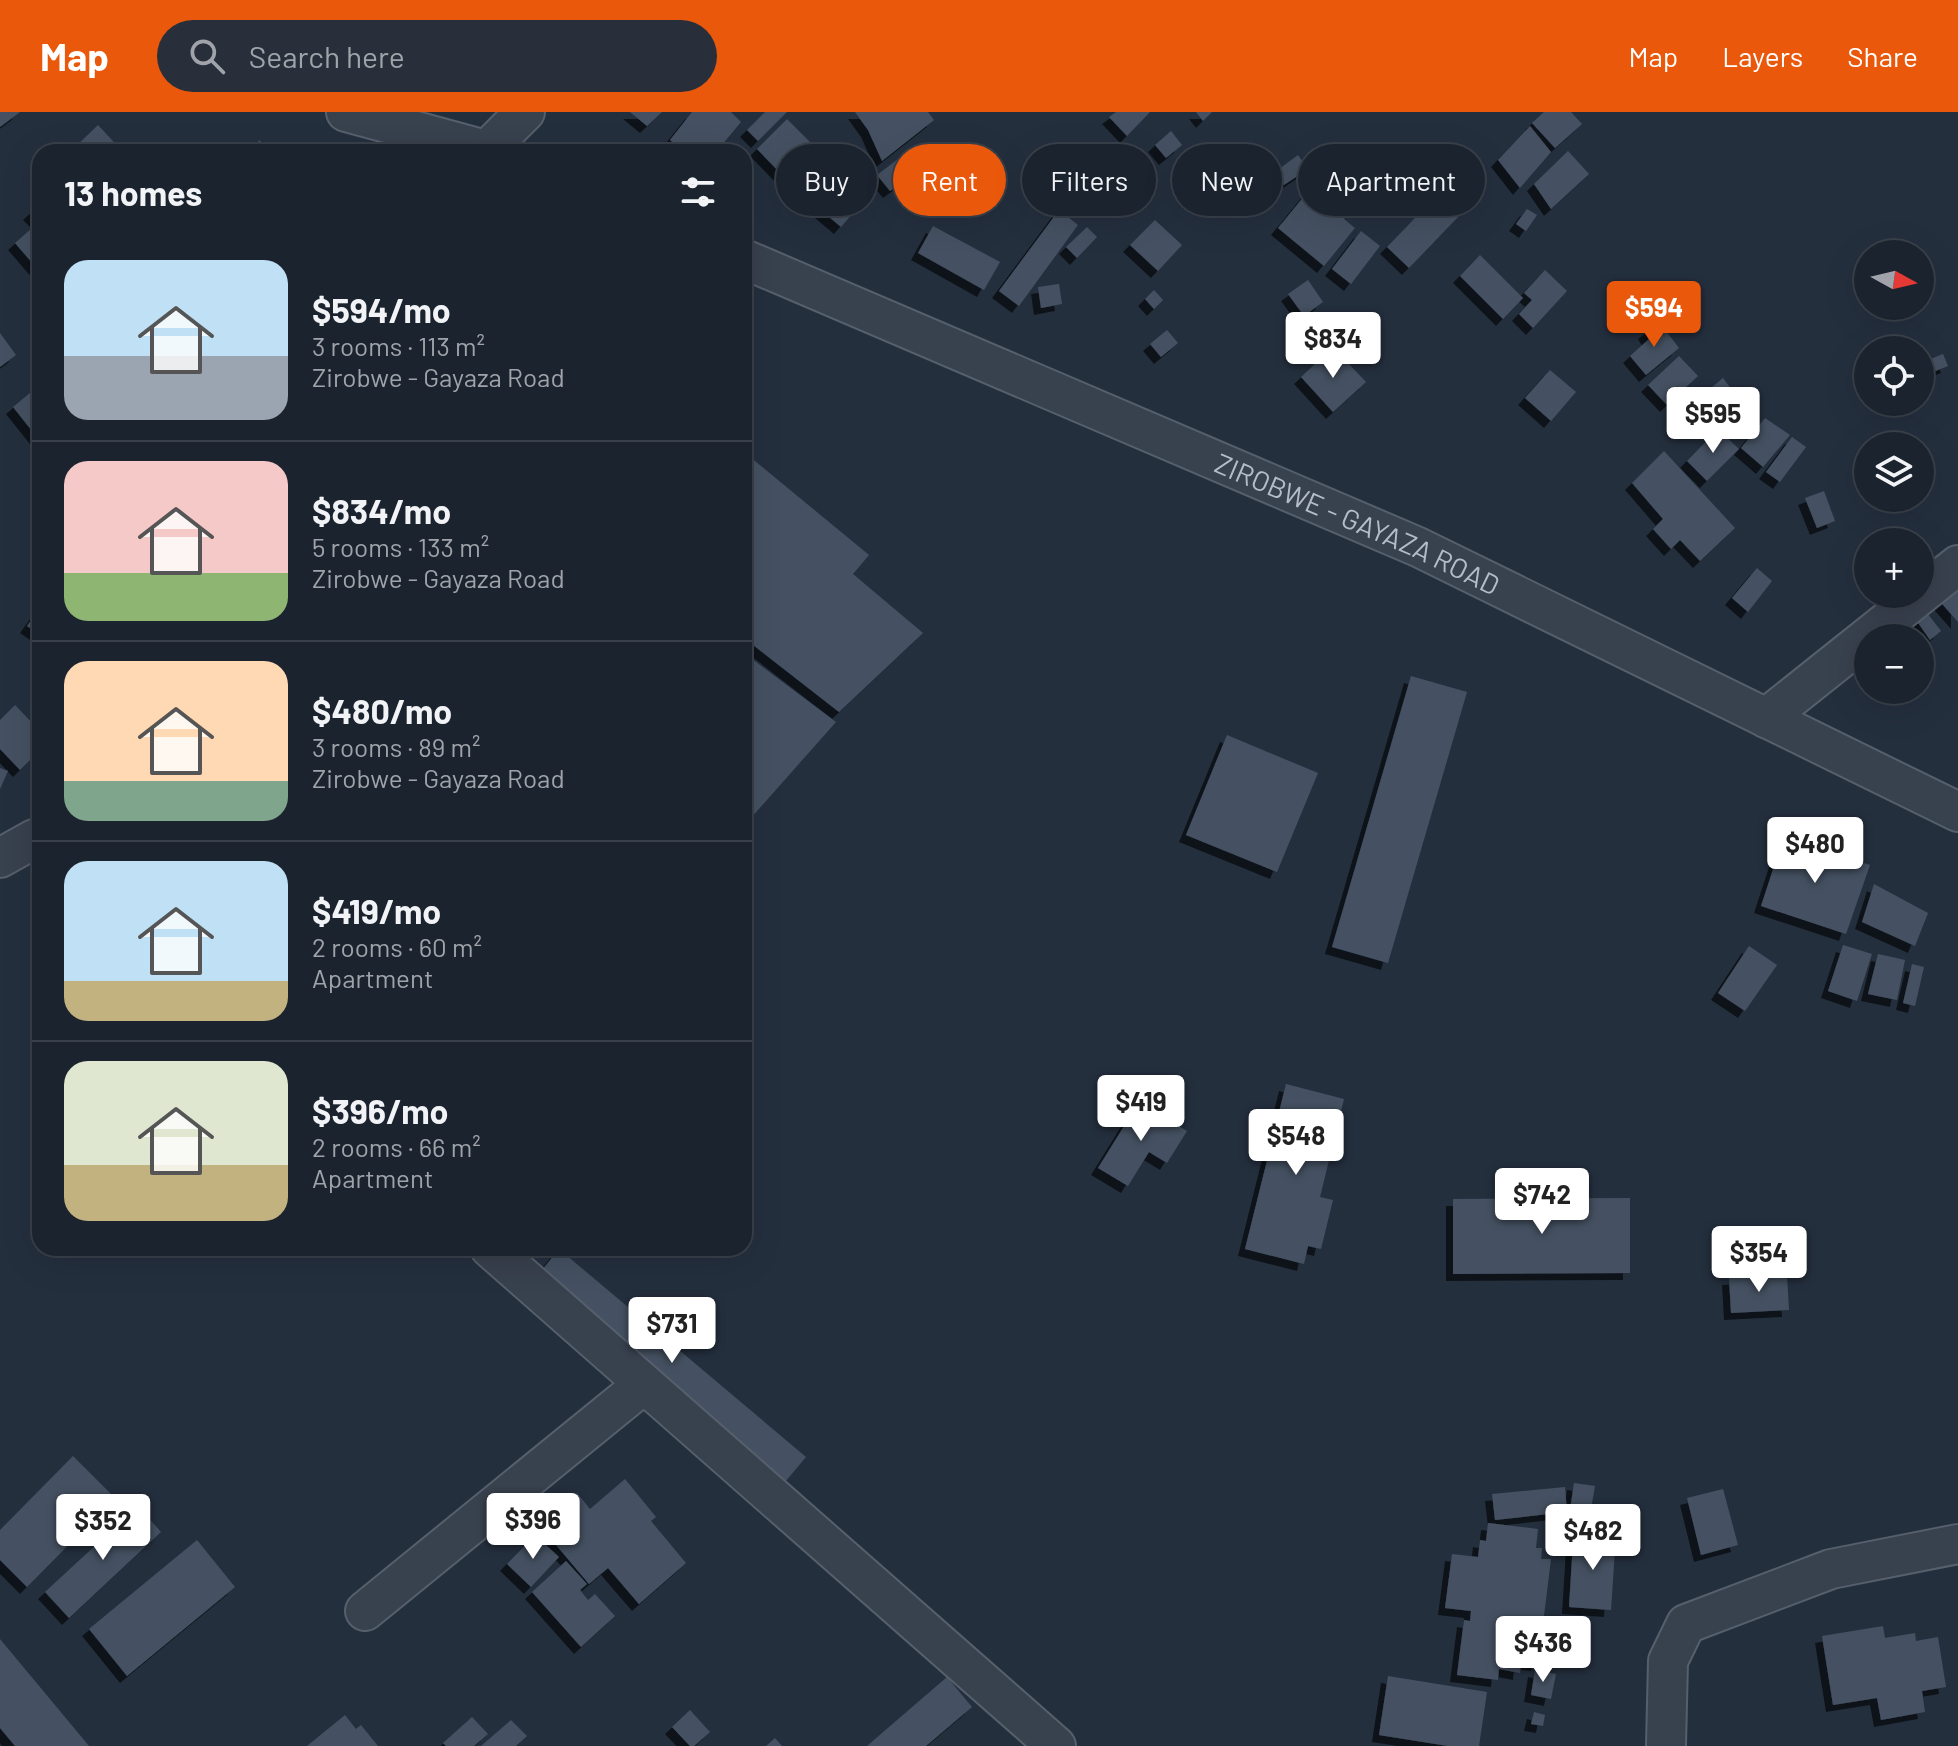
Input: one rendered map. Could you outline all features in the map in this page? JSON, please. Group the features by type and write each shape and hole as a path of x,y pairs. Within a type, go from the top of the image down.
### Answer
{"street":[{"path":"346,112 464,144"},
{"path":"496,144 525,112"},
{"name":"ZIROBWE - GAYAZA ROAD","path":"752,262 1418,547 1958,812"},
{"path":"1766,718 1958,565"},
{"path":"0,858 32,840"},
{"path":"499,1256 1056,1746"},
{"path":"365,1611 644,1384"},
{"path":"1666,1746 1668,1661 1686,1624 1831,1569 1958,1544"}],"building":[{"path":"0,112 20,112 0,127"},
{"path":"630,112 662,112 647,126"},
{"path":"692,112 731,112 741,122 723,144 675,144 670,140"},
{"path":"765,112 787,112 758,141 747,130"},
{"path":"855,112 928,112 934,120 904,144 893,144 893,152 882,161 877,144"},
{"path":"1116,112 1150,112 1127,136 1109,117"},
{"path":"1196,112 1212,112 1203,121"},
{"path":"1544,112 1571,112 1582,124 1555,148 1532,123"},
{"path":"787,119 812,144 776,144 776,169 757,149"},
{"path":"98,125 116,144 78,144"},
{"path":"1530,126 1551,152 1520,188 1498,160"},
{"path":"1171,131 1181,144 1172,144 1172,153 1166,158 1156,144"},
{"path":"1568,151 1589,174 1551,209 1534,184"},
{"path":"1298,155 1298,176 1284,185 1282,167"},
{"path":"893,163 893,189 890,191 877,175"},
{"path":"1298,204 1298,216 1346,216 1344,219 1355,228 1324,266 1278,228"},
{"path":"1527,209 1537,215 1526,231 1516,224"},
{"path":"828,216 850,216 841,227"},
{"path":"1055,216 1067,216 1078,225 1019,306 999,291"},
{"path":"1417,216 1459,216 1409,268 1387,247"},
{"path":"1155,220 1182,245 1158,271 1130,245"},
{"path":"933,226 1000,262 984,290 918,253"},
{"path":"1087,227 1097,237 1077,258 1066,247"},
{"path":"31,229 32,263 15,243"},
{"path":"1361,231 1380,246 1351,284 1332,269"},
{"path":"1480,255 1523,298 1503,319 1460,276"},
{"path":"1545,270 1567,291 1533,328 1519,314 1532,300 1524,293"},
{"path":"1308,280 1323,302 1304,316 1288,294"},
{"path":"1059,284 1062,304 1041,308 1038,287"},
{"path":"1154,290 1163,300 1154,309 1145,299"},
{"path":"1659,322 1679,348 1646,375 1630,356 1649,339 1645,332"},
{"path":"1167,330 1178,343 1161,357 1150,344"},
{"path":"0,333 16,355 0,367"},
{"path":"1333,347 1366,382 1333,412 1301,377"},
{"path":"1943,354 1948,366 1934,372 1934,358"},
{"path":"1679,356 1698,376 1667,405 1648,385"},
{"path":"1550,370 1576,392 1551,421 1525,398"},
{"path":"1723,378 1735,394 1722,404 1711,388"},
{"path":"32,391 32,431 13,407"},
{"path":"1765,418 1790,435 1763,467 1741,448"},
{"path":"1718,429 1739,449 1707,481 1687,461"},
{"path":"1792,437 1806,447 1780,482 1766,472"},
{"path":"1664,451 1735,528 1700,561 1680,540 1671,549 1653,529 1663,519 1632,483"},
{"path":"752,459 869,555 853,574 923,633 839,712 752,644"},
{"path":"1824,491 1835,521 1817,528 1805,498"},
{"path":"1757,568 1772,581 1748,612 1732,598"},
{"path":"1958,589 1958,622 1936,597"},
{"path":"1924,609 1941,631 1934,637 1934,624 1919,624 1914,617"},
{"path":"752,659 836,722 752,817"},
{"path":"1411,676 1467,692 1388,963 1332,947"},
{"path":"15,705 32,723 32,758 20,770 0,749 0,720"},
{"path":"1227,735 1318,773 1277,872 1186,835"},
{"path":"0,768 8,771 0,789"},
{"path":"1784,836 1870,865 1846,934 1761,906"},
{"path":"1874,884 1928,913 1915,946 1862,922"},
{"path":"1843,945 1872,954 1857,1001 1828,991"},
{"path":"1749,946 1777,965 1745,1011 1718,993"},
{"path":"1878,954 1905,960 1897,1000 1868,994"},
{"path":"1912,964 1924,967 1915,1006 1903,1003"},
{"path":"1286,1084 1344,1099 1320,1197 1333,1200 1321,1249 1308,1246 1304,1264 1245,1249"},
{"path":"1139,1102 1187,1131 1167,1163 1149,1152 1128,1186 1098,1168"},
{"path":"1630,1198 1630,1273 1453,1274 1453,1199"},
{"path":"553,1256 567,1256 806,1457 785,1482 538,1275"},
{"path":"1787,1275 1789,1310 1731,1313 1729,1278"},
{"path":"73,1456 115,1498 27,1587 0,1560 0,1530"},
{"path":"625,1479 656,1517 651,1521 686,1563 639,1604 608,1568 589,1584 540,1526 577,1493 590,1509"},
{"path":"1574,1483 1595,1486 1588,1526 1568,1523"},
{"path":"1565,1487 1567,1512 1495,1520 1492,1494"},
{"path":"1723,1489 1738,1545 1701,1555 1687,1498"},
{"path":"138,1506 161,1532 69,1618 45,1592"},
{"path":"1488,1523 1538,1529 1536,1548 1542,1548 1541,1559 1551,1559 1538,1664 1521,1662 1520,1673 1499,1669 1498,1680 1457,1675 1464,1620 1470,1621 1471,1611 1445,1608 1452,1554 1478,1557 1480,1540 1486,1541"},
{"path":"1586,1531 1616,1534 1611,1610 1569,1607 1573,1542 1585,1543"},
{"path":"535,1535 559,1557 531,1587 507,1564"},
{"path":"197,1540 235,1587 127,1676 89,1629"},
{"path":"566,1561 587,1584 580,1590 588,1600 595,1594 615,1616 581,1647 532,1592"},
{"path":"1883,1626 1885,1638 1915,1633 1916,1641 1938,1637 1946,1687 1922,1691 1925,1712 1881,1720 1877,1698 1833,1705 1822,1636"},
{"path":"0,1639 89,1746 15,1746 0,1728"},
{"path":"1535,1670 1556,1674 1551,1699 1531,1695"},
{"path":"1388,1676 1487,1692 1479,1746 1448,1746 1379,1735"},
{"path":"947,1677 972,1707 926,1746 867,1746"},
{"path":"690,1710 710,1732 694,1746 690,1746 672,1727"},
{"path":"1534,1712 1545,1715 1543,1726 1531,1724"},
{"path":"345,1715 356,1729 361,1725 378,1746 307,1746"},
{"path":"472,1717 488,1734 474,1746 446,1746 443,1743"},
{"path":"511,1720 527,1736 516,1746 481,1746"},
{"path":"775,1738 782,1746 766,1746"}]}
